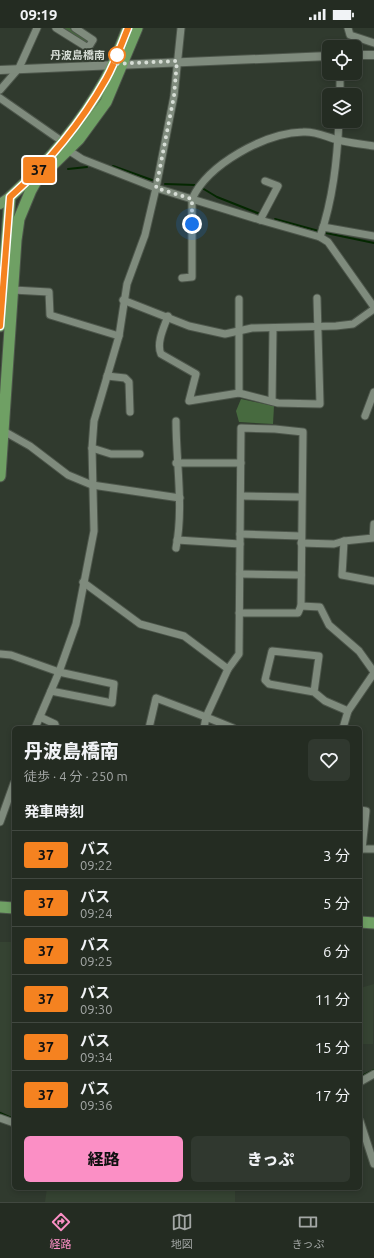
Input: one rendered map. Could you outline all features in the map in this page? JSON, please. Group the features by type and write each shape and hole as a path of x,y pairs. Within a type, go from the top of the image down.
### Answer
{"highway":[{"path":"118,64 128,28"},
{"path":"0,476 12,290 19,219 36,181 66,146 93,100 118,64 137,28"},
{"path":"0,326 10,197 66,146"},
{"path":"10,197 36,181"},
{"path":"0,228 7,240"},
{"path":"0,907 12,908"},
{"path":"362,922 374,923"}],"main road":[{"path":"0,204 10,197"}],"street":[{"path":"0,90 19,68 37,28"},
{"path":"56,28 88,48 93,40 75,28"},
{"path":"37,726 59,672 76,624 94,532 92,448 94,421 119,336 123,300 127,284 145,235 156,188 174,96 181,28"},
{"path":"348,28 350,36 374,42"},
{"path":"362,55 374,55"},
{"path":"0,70 177,61 322,56"},
{"path":"0,98 82,158 156,188 320,237 328,242 374,308 352,324 239,330 225,334 218,334 189,326 168,316 123,300"},
{"path":"320,237 336,172 339,128"},
{"path":"182,278 192,277 192,199 196,192 213,173 233,157 277,135 303,132 315,133 338,140 374,146"},
{"path":"260,220 278,186 265,182"},
{"path":"323,228 374,236"},
{"path":"12,290 48,292 50,315 119,336"},
{"path":"168,316 163,330 159,350 161,354 196,374 189,401 239,393 272,401 320,404 318,298"},
{"path":"239,299 239,393"},
{"path":"272,401 273,328"},
{"path":"107,376 125,378 129,382 130,412"},
{"path":"365,416 374,392"},
{"path":"176,421 176,463 180,498 176,544 240,544"},
{"path":"204,726 206,717 228,669 240,654 240,613 240,574 240,544 240,534 241,428 275,428 303,432 301,606 298,613 240,613"},
{"path":"2,430 30,446 68,475 92,485 180,498"},
{"path":"92,448 111,454 140,454"},
{"path":"176,463 241,463"},
{"path":"241,496 302,498"},
{"path":"240,534 334,544 344,541 373,538 374,524"},
{"path":"344,541 342,575 374,581"},
{"path":"240,574 301,575"},
{"path":"83,582 140,624 184,636 228,669"},
{"path":"301,606 320,607 328,625 359,651 374,673 348,711 344,726"},
{"path":"314,692 319,656 272,651 265,680 269,684 314,692 324,701 348,711"},
{"path":"0,654 10,654 59,672 114,684 112,703 51,691"},
{"path":"149,726 156,698 228,726"},
{"path":"40,717 55,724 56,726"},
{"path":"0,822 12,789"},
{"path":"362,830 363,810 374,812"},
{"path":"362,849 374,849"},
{"path":"362,1081 374,1074"},
{"path":"0,1118 12,1122"},
{"path":"362,1127 374,1164"}],"shaded area":[{"path":"0,942 12,942 12,1117 0,1111"},
{"path":"374,984 373,1044 362,1044 362,987"},
{"path":"47,1190 235,1190 235,1202 45,1202"}],"green space":[{"path":"59,28 70,28 88,41 87,43"},
{"path":"241,399 274,406 273,424 239,422 236,411"}],"waterway":[{"path":"113,166 152,180"},
{"path":"68,169 87,167"},
{"path":"165,184 195,185"},
{"path":"202,188 217,197 260,214"},
{"path":"275,219 326,233 374,243"},
{"path":"362,1076 374,1070"},
{"path":"0,1113 12,1118"}],"bus line":[{"name":"37","path":"0,326 10,197 23,186 49,158 77,123 106,79 128,28"}],"place":[{"name":"丹波島橋南","path":"117,55"}],"route":[{"path":"117,55 113,64 177,61 174,96 156,188 192,199 192,224"}]}
